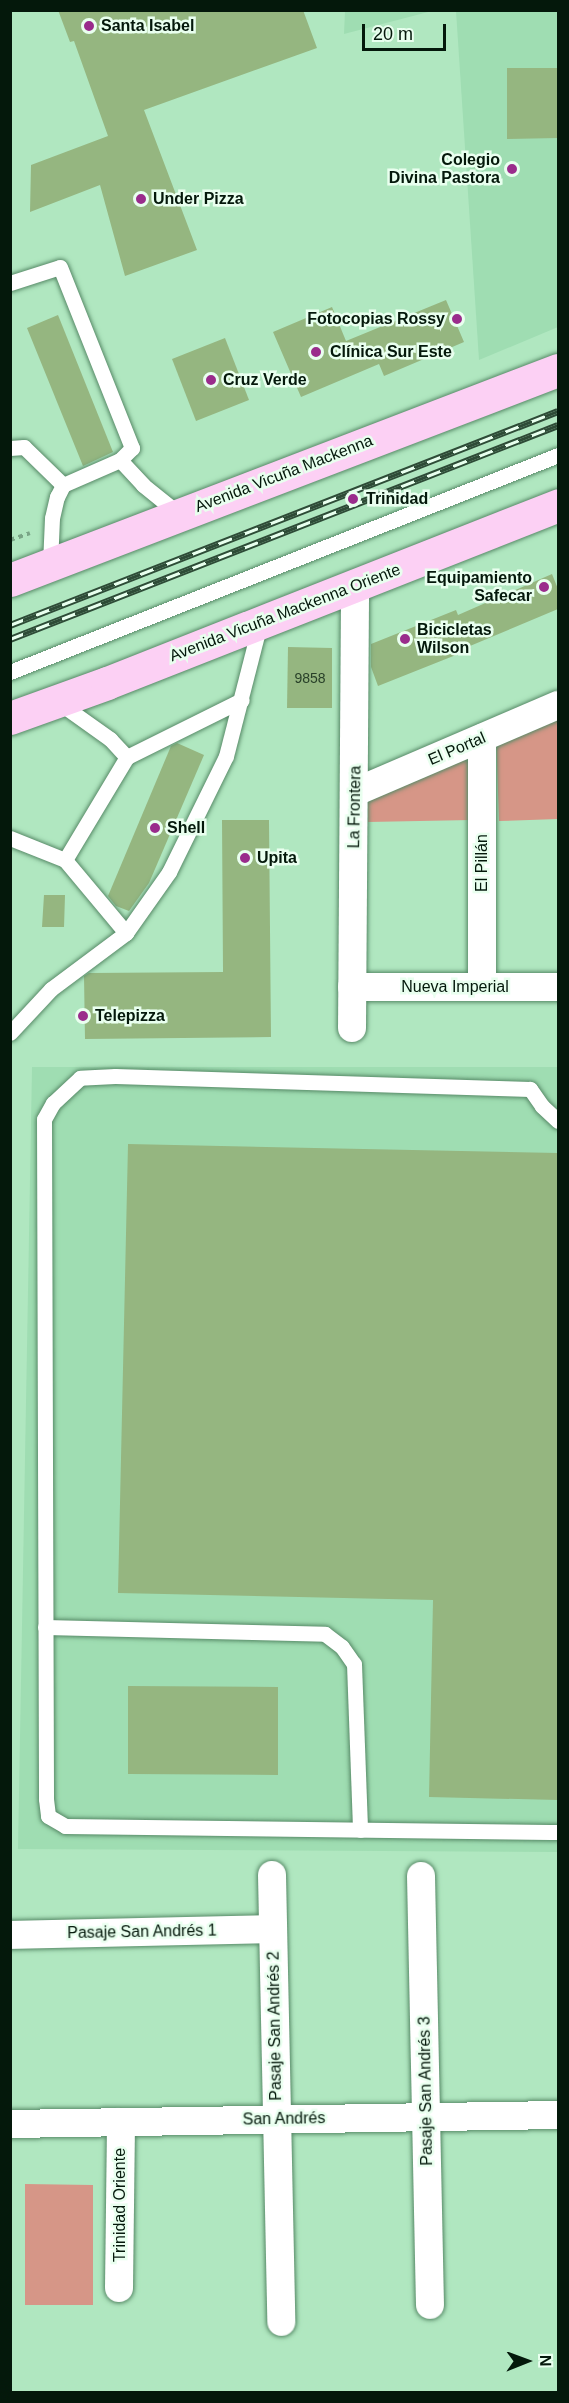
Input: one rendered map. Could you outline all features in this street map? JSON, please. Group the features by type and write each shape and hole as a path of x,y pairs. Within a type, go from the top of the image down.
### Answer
{"main road":[{"name":"Avenida Vicuña Mackenna","path":"10,580 558,370"},
{"name":"Avenida Vicuña Mackenna Oriente","path":"10,718 58,702 260,624 558,505"}],"street":[{"name":"La Frontera","path":"352,1028 355,586"},
{"name":"El Portal","path":"355,792 558,705"},
{"name":"El Pillán","path":"482,738 482,987"},
{"name":"Nueva Imperial","path":"352,987 558,987"},
{"name":"Pasaje San Andrés 2","path":"272,1875 281,2322"},
{"name":"Pasaje San Andrés 3","path":"421,1876 430,2305"},
{"name":"Pasaje San Andrés 1","path":"10,1935 273,1929"},
{"name":"San Andrés","path":"10,2124 558,2115"},
{"name":"Trinidad Oriente","path":"119,2289 121,2122"}],"lane":[{"path":"10,283 60,267 132,448 120,460 63,485 57,496 52,518 50,564"},
{"path":"17,447 63,485"},
{"path":"10,672 558,455"},
{"path":"120,460 143,485 179,514"},
{"path":"10,1034 51,989 126,933 169,872 226,756 260,624"},
{"path":"64,860 127,757 242,700"},
{"path":"58,702 110,739 127,757"},
{"path":"10,838 64,860 126,933"},
{"path":"558,1121 542,1106 530,1089 115,1076 80,1078 53,1103 44,1119 45,1627 48,1816 65,1826 558,1832"},
{"path":"45,1627 325,1634 342,1647 354,1664 360,1830"}],"shaded area":[{"path":"345,10 432,11 344,34"},
{"name":"Colegio Divina Pastora","path":"456,11 558,11 558,327 479,360"},
{"path":"558,708 558,819 499,821 496,734"},
{"path":"470,742 471,820 368,822 367,784"},
{"path":"32,1067 558,1067 558,1852 18,1849"},
{"path":"25,2184 93,2185 93,2305 25,2305"}],"building":[{"path":"58,10 303,10 317,48 144,110 197,250 125,276 100,185 30,212 31,165 108,136 74,41 70,42"},
{"path":"507,68 558,68 558,138 507,139"},
{"path":"446,300 464,342 384,376 379,364 301,397 273,332 332,307 346,341"},
{"path":"58,315 113,452 83,466 27,328"},
{"name":"Cruz Verde","path":"225,338 249,400 196,421 172,359"},
{"path":"552,574 558,589 558,609 470,646 471,649 378,686 371,667 371,644 456,610 458,615"},
{"path":"288,647 332,648 332,708 287,708"},
{"name":"Shell","path":"177,743 204,755 149,883 129,911 116,906 108,896 171,746"},
{"path":"222,820 269,820 271,1037 85,1039 84,976 89,973 223,972"},
{"path":"44,895 65,895 64,927 42,927"},
{"path":"128,1144 558,1153 558,1800 429,1797 433,1600 118,1593"},
{"path":"128,1686 278,1687 278,1775 128,1774"}],"railway":[{"path":"10,625 558,411"},
{"path":"10,639 558,425"}],"place":[{"name":"Santa Isabel","path":"89,26"},
{"name":"Colegio Divina Pastora","path":"512,169"},
{"name":"Under Pizza","path":"141,199"},
{"name":"Fotocopias Rossy","path":"457,319"},
{"name":"Clínica Sur Este","path":"316,352"},
{"name":"Cruz Verde","path":"211,380"},
{"name":"Trinidad","path":"353,499"},
{"name":"Equipamiento Safecar","path":"544,587"},
{"name":"Bicicletas Wilson","path":"405,639"},
{"name":"Shell","path":"155,828"},
{"name":"Upita","path":"245,858"},
{"name":"Telepizza","path":"83,1016"}]}
